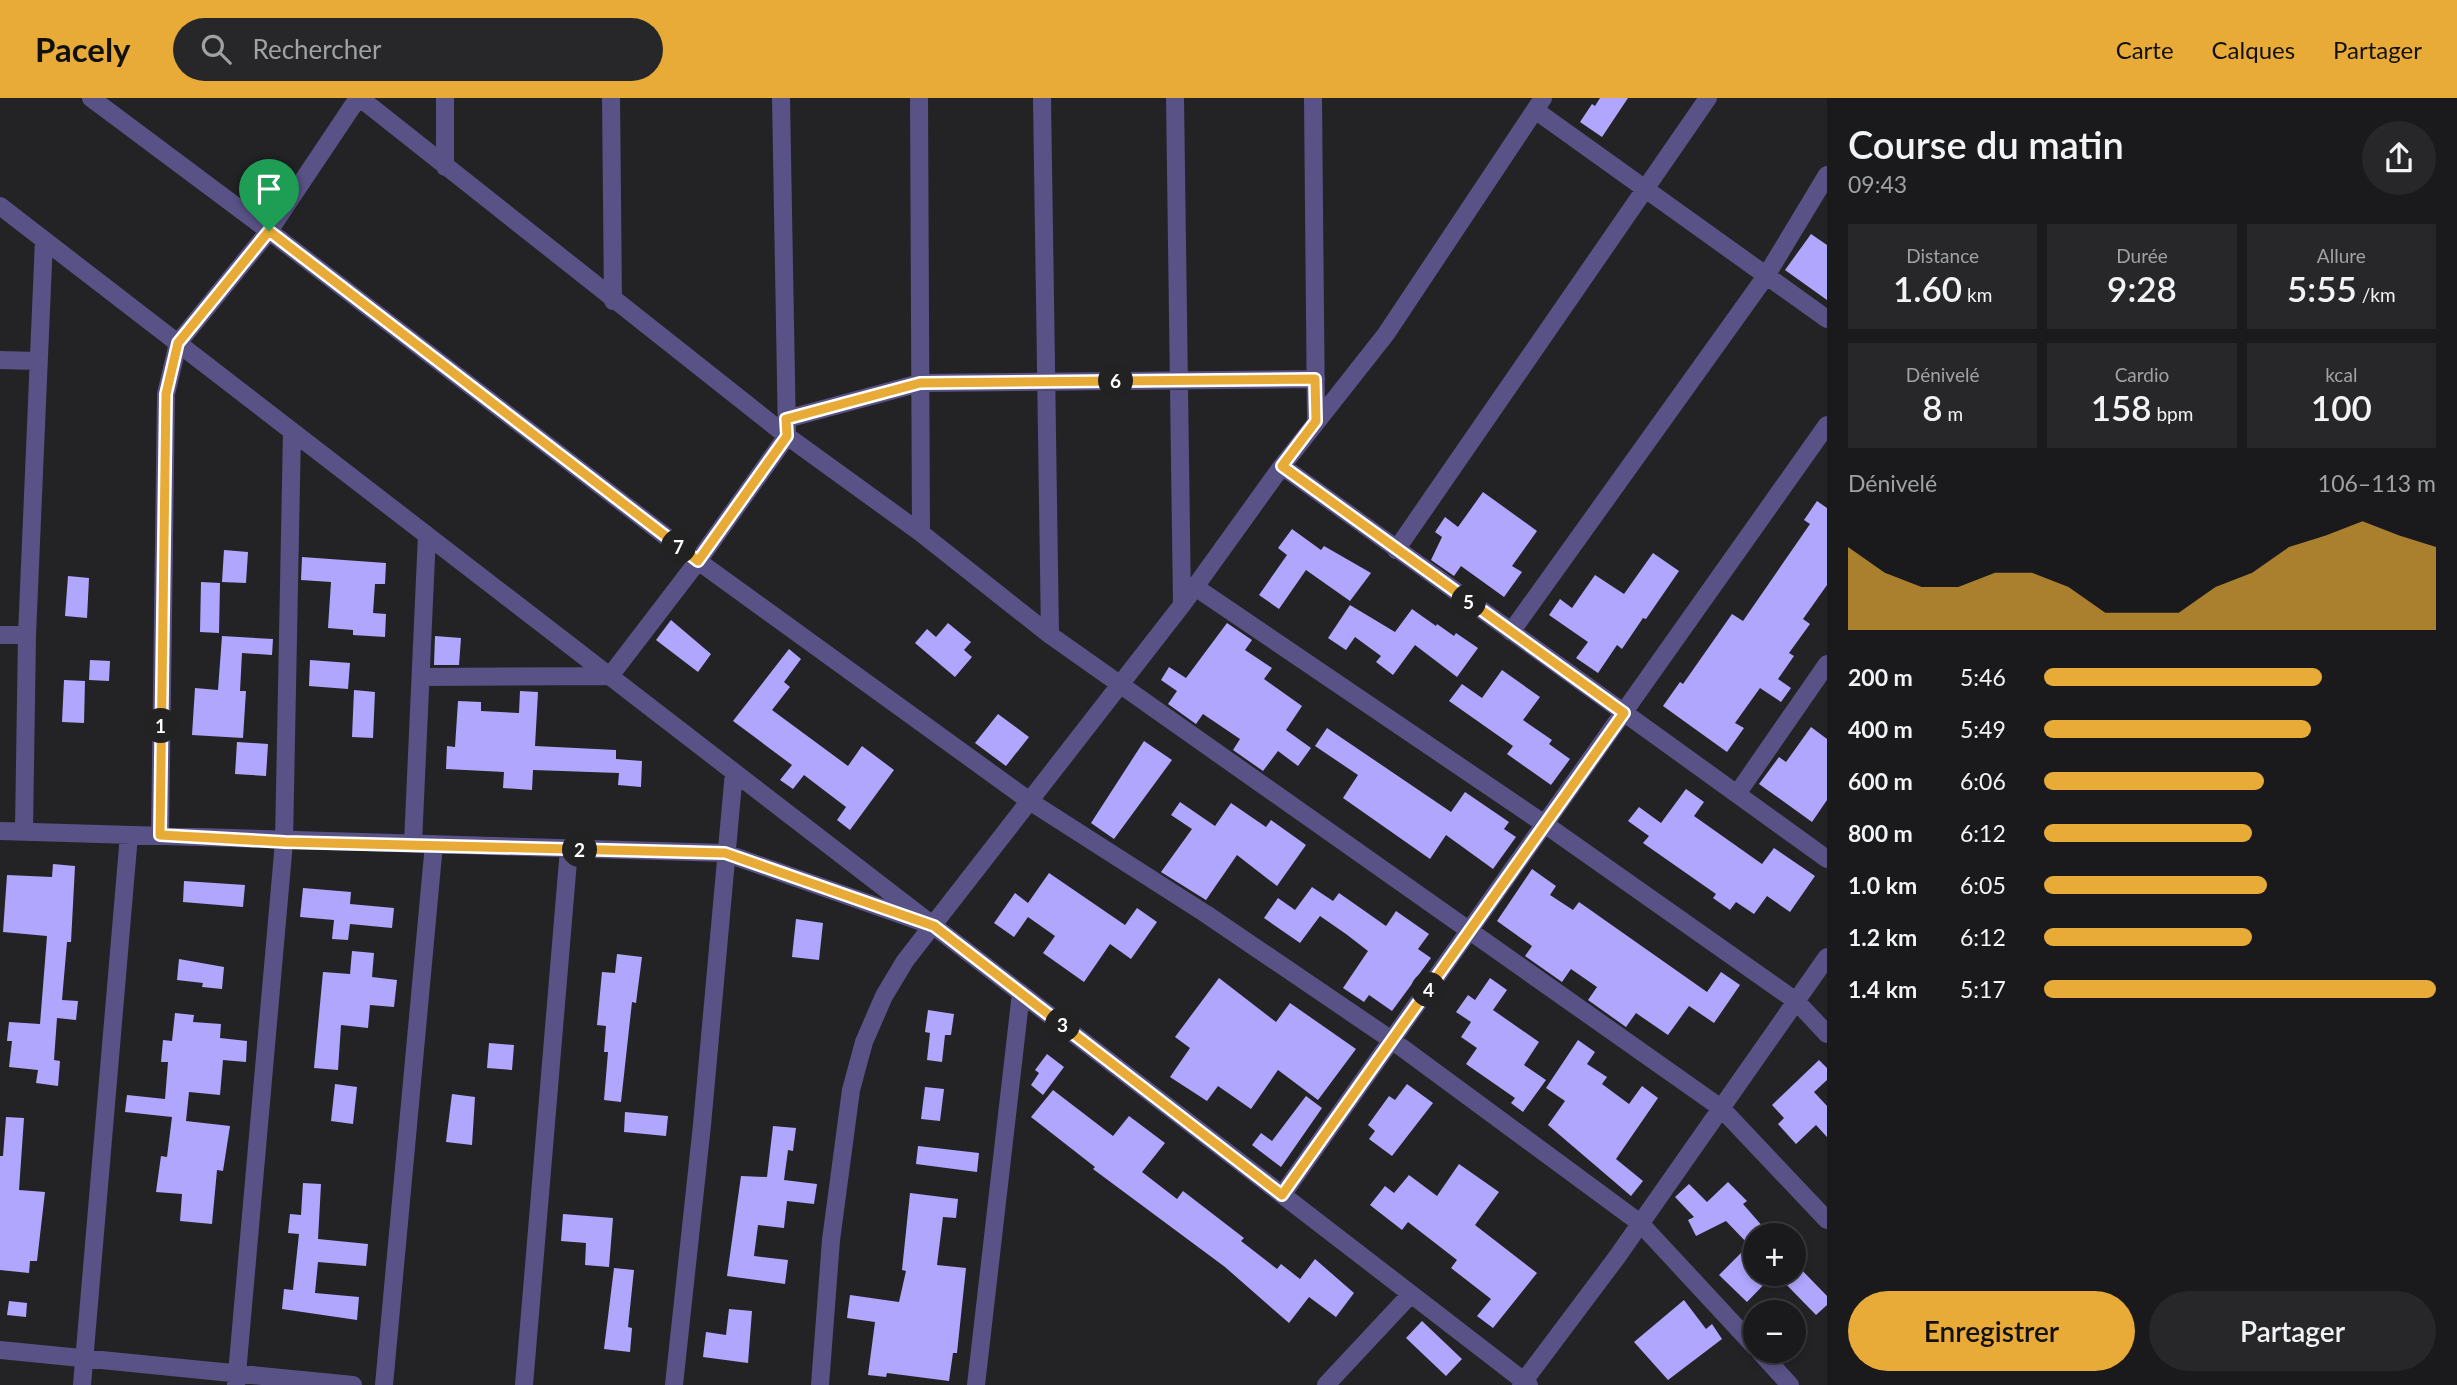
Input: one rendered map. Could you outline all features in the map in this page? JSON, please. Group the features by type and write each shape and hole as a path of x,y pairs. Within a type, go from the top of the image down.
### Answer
{"street":[{"path":"91,98 269,231 698,561 1031,802 1206,914 1392,1041 1640,1223 1743,1334"},
{"path":"160,835 166,394 178,343 269,231 359,98 613,301 786,428 1049,635 1721,1108 1827,1220"},
{"path":"445,98 445,167"},
{"path":"611,98 613,301"},
{"path":"610,676 698,561 786,428 781,98"},
{"path":"919,98 921,533"},
{"path":"1042,98 1049,635"},
{"path":"1175,98 1182,605"},
{"path":"1313,98 1316,421"},
{"path":"1396,550 1708,98"},
{"path":"820,1385 831,1240 851,1090 864,1042 884,996 905,961 1031,802 1118,683 1182,605 1316,421 1386,334 1539,104 1644,189 1827,319"},
{"path":"1511,632 1766,275 1827,175"},
{"path":"1,207 1525,1384 1827,957"},
{"path":"23,830 27,635 44,240"},
{"path":"0,360 37,361"},
{"path":"786,428 920,383 1315,379"},
{"path":"1282,1195 1827,425"},
{"path":"236,1379 285,842 292,431"},
{"path":"1282,466 1827,859"},
{"path":"413,843 427,535"},
{"path":"1195,587 1546,825 1796,1001 1827,1034"},
{"path":"0,635 27,635"},
{"path":"1737,794 1827,664"},
{"path":"421,677 610,676"},
{"path":"674,1385 702,1125 734,772"},
{"path":"0,831 160,835 285,842 413,843 725,853 934,926"},
{"path":"82,1385 129,835"},
{"path":"384,1385 434,844"},
{"path":"524,1385 569,849"},
{"path":"976,1385 1021,993"},
{"path":"1326,1385 1411,1294"},
{"path":"0,1350 236,1379 353,1385"},
{"path":"1770,1363 1790,1385"}],"building":[{"path":"1600,98 1628,98 1602,137 1580,122 1592,104 1595,106"},
{"path":"1811,234 1827,245 1827,300 1785,270"},
{"path":"1483,492 1537,531 1512,566 1522,572 1504,597 1461,566 1454,576 1431,560 1442,537 1435,532 1445,517 1458,527"},
{"path":"1817,501 1827,508 1827,585 1803,619 1810,624 1789,653 1794,656 1778,679 1791,688 1781,702 1760,688 1735,723 1744,728 1727,752 1663,706 1680,682 1683,684 1732,614 1743,621 1810,524 1804,520"},
{"path":"1292,529 1321,550 1324,546 1371,573 1350,601 1306,570 1279,609 1259,595 1287,555 1278,548"},
{"path":"224,550 248,552 246,583 222,582"},
{"path":"1653,553 1679,571 1646,619 1643,618 1622,649 1617,645 1598,673 1576,658 1588,642 1549,615 1560,599 1572,608 1595,575 1624,594"},
{"path":"302,557 386,563 385,584 375,584 373,613 386,614 385,637 353,635 353,630 328,628 331,582 301,580"},
{"path":"68,576 89,578 87,618 65,616"},
{"path":"201,582 220,583 219,633 200,632"},
{"path":"1350,605 1395,632 1412,609 1436,626 1437,624 1454,636 1456,633 1478,648 1457,677 1415,645 1393,675 1376,662 1381,656 1355,637 1346,650 1328,638"},
{"path":"671,620 711,654 698,672 656,640"},
{"path":"948,623 971,642 964,650 972,657 955,677 915,643 927,629 936,637"},
{"path":"1227,623 1252,640 1245,650 1272,668 1264,679 1302,706 1286,730 1311,748 1298,766 1278,751 1263,771 1233,750 1240,739 1203,714 1196,724 1168,704 1177,691 1161,680 1169,667 1186,678"},
{"path":"222,636 273,639 272,655 242,653 240,691 246,691 243,738 192,735 195,688 218,690"},
{"path":"435,636 461,638 459,665 434,665"},
{"path":"789,649 801,659 784,682 790,687 772,710 848,766 862,746 894,770 850,830 837,820 846,807 804,775 793,789 780,780 792,765 733,721"},
{"path":"90,660 110,661 109,681 89,680"},
{"path":"310,660 350,663 348,689 309,686"},
{"path":"1502,670 1540,697 1523,720 1552,740 1549,744 1570,759 1551,785 1507,754 1513,746 1449,701 1462,684 1482,698"},
{"path":"64,680 85,681 84,723 62,722"},
{"path":"354,690 375,692 373,738 352,737"},
{"path":"520,691 538,692 535,746 616,750 616,759 642,761 641,787 618,785 619,773 533,770 532,790 503,788 504,772 446,769 447,746 455,747 458,701 481,702 481,711 519,713"},
{"path":"998,714 1029,737 1006,766 975,743"},
{"path":"1811,727 1827,739 1827,800 1812,822 1759,784 1779,757 1786,762"},
{"path":"1327,728 1451,812 1465,792 1509,822 1504,829 1516,837 1493,869 1446,835 1430,859 1343,798 1358,775 1315,746"},
{"path":"1144,741 1172,760 1114,839 1091,823"},
{"path":"237,742 268,744 266,776 235,774"},
{"path":"1686,789 1704,802 1694,816 1762,864 1774,848 1815,876 1790,912 1767,896 1754,914 1736,902 1730,910 1713,898 1716,894 1643,843 1649,836 1628,821 1639,807 1661,823"},
{"path":"1180,802 1215,826 1231,803 1266,827 1271,820 1306,845 1277,886 1237,855 1206,900 1161,872 1192,829 1171,815"},
{"path":"53,864 75,866 71,942 67,942 62,1000 78,1001 76,1020 57,1018 54,1060 60,1061 58,1086 36,1083 38,1070 9,1067 12,1041 7,1041 9,1022 40,1024 47,936 3,932 7,875 52,877"},
{"path":"1532,869 1556,886 1550,895 1573,910 1579,902 1707,992 1721,972 1740,985 1714,1023 1689,1006 1668,1035 1636,1013 1626,1027 1588,1000 1597,987 1571,969 1562,982 1525,956 1532,946 1497,921"},
{"path":"1049,873 1125,925 1137,908 1157,922 1131,959 1110,944 1084,982 1043,953 1055,936 1028,917 1014,937 994,923 1015,893 1028,903"},
{"path":"184,881 245,885 243,907 183,902"},
{"path":"1312,887 1333,901 1339,893 1386,926 1396,911 1429,934 1418,949 1431,958 1392,1011 1369,995 1364,1002 1343,988 1368,951 1346,934 1320,916 1300,943 1264,918 1278,898 1295,910"},
{"path":"303,888 351,892 350,904 394,908 392,928 350,924 348,940 332,939 334,920 300,917"},
{"path":"796,919 823,923 819,960 792,957"},
{"path":"352,951 374,953 372,977 397,980 394,1007 370,1005 368,1028 341,1025 338,1070 314,1068 323,972 350,974"},
{"path":"617,954 642,957 636,1003 632,1002 621,1102 604,1100 608,1052 604,1052 606,1026 597,1025 602,972 615,973"},
{"path":"179,959 224,967 222,989 202,987 203,983 177,980"},
{"path":"1219,978 1276,1022 1290,1003 1356,1049 1318,1100 1278,1070 1251,1109 1218,1086 1207,1101 1170,1077 1190,1048 1175,1037"},
{"path":"1490,978 1507,990 1493,1010 1539,1042 1524,1065 1546,1080 1523,1112 1511,1103 1515,1098 1466,1064 1477,1048 1461,1037 1471,1022 1456,1012 1468,995 1475,1000"},
{"path":"928,1010 954,1014 951,1035 945,1035 942,1062 927,1060 930,1033 925,1032"},
{"path":"175,1013 194,1015 193,1022 221,1024 220,1038 247,1041 246,1062 223,1060 220,1095 189,1092 186,1121 230,1126 223,1171 217,1170 212,1224 180,1221 182,1194 156,1192 161,1156 167,1157 172,1117 125,1112 127,1095 165,1099 168,1062 161,1062 163,1040 172,1041"},
{"path":"1578,1040 1595,1052 1587,1064 1607,1077 1602,1084 1629,1104 1642,1086 1658,1098 1616,1159 1643,1181 1631,1196 1548,1125 1565,1101 1546,1088"},
{"path":"489,1043 514,1045 512,1070 487,1068"},
{"path":"1047,1054 1064,1067 1043,1095 1031,1085 1039,1073 1035,1070"},
{"path":"1819,1060 1827,1068 1827,1080 1814,1092 1827,1106 1827,1137 1816,1125 1796,1144 1778,1124 1784,1118 1772,1105"},
{"path":"335,1084 357,1087 353,1124 331,1121"},
{"path":"1407,1084 1433,1103 1392,1156 1369,1139 1375,1131 1368,1125 1389,1096 1395,1100"},
{"path":"925,1087 944,1089 940,1121 921,1119"},
{"path":"1053,1090 1113,1136 1129,1116 1165,1143 1142,1172 1177,1199 1183,1191 1244,1238 1241,1241 1277,1269 1281,1264 1300,1279 1315,1259 1354,1293 1336,1317 1309,1297 1289,1323 1225,1267 1093,1169 1095,1167 1031,1117"},
{"path":"452,1094 475,1097 472,1145 446,1142"},
{"path":"1306,1096 1322,1108 1281,1167 1252,1145 1261,1133 1272,1141"},
{"path":"625,1112 668,1116 666,1136 624,1132"},
{"path":"6,1117 24,1118 19,1190 45,1192 37,1261 30,1261 29,1273 0,1270 0,1156 3,1156"},
{"path":"773,1126 796,1128 793,1151 788,1150 784,1180 817,1184 814,1204 787,1201 784,1228 758,1225 754,1256 788,1260 785,1284 727,1276 741,1176 767,1177"},
{"path":"918,1146 979,1153 977,1172 916,1164"},
{"path":"1459,1164 1499,1192 1475,1225 1537,1273 1493,1328 1477,1316 1491,1299 1451,1268 1457,1260 1408,1222 1402,1230 1370,1205 1385,1186 1394,1193 1409,1175 1437,1196"},
{"path":"1728,1182 1747,1201 1743,1204 1760,1223 1743,1223 1743,1239 1726,1221 1696,1236 1688,1220 1694,1217 1675,1197 1689,1184 1707,1202"},
{"path":"303,1183 321,1184 318,1239 368,1244 366,1266 318,1262 315,1293 359,1297 357,1320 282,1309 284,1289 293,1290 299,1234 288,1233 290,1214 301,1215"},
{"path":"910,1193 958,1199 956,1218 943,1217 937,1265 966,1268 957,1353 953,1353 949,1381 887,1373 886,1377 868,1375 875,1322 847,1318 850,1295 899,1302 906,1271 902,1270"},
{"path":"563,1214 613,1218 609,1267 585,1265 586,1243 561,1241"},
{"path":"1743,1251 1743,1286 1762,1286 1749,1300 1745,1300 1719,1275"},
{"path":"614,1268 634,1270 628,1327 632,1328 630,1352 604,1349"},
{"path":"1806,1274 1827,1296 1827,1305 1816,1315 1806,1305 1806,1300 1801,1300 1788,1286 1806,1286"},
{"path":"1684,1300 1706,1329 1712,1324 1722,1339 1668,1380 1634,1342"},
{"path":"9,1301 27,1303 26,1317 7,1315"},
{"path":"729,1309 752,1311 748,1363 703,1357 706,1332 726,1335"},
{"path":"1422,1321 1462,1359 1446,1376 1406,1338"}],"route":[{"path":"269,231 698,561 787,436 786,419 920,383 1315,379 1316,421 1282,466 1624,713 1282,1195 934,926 725,853 413,843 285,842 160,835 166,394 178,343 269,231"}]}
